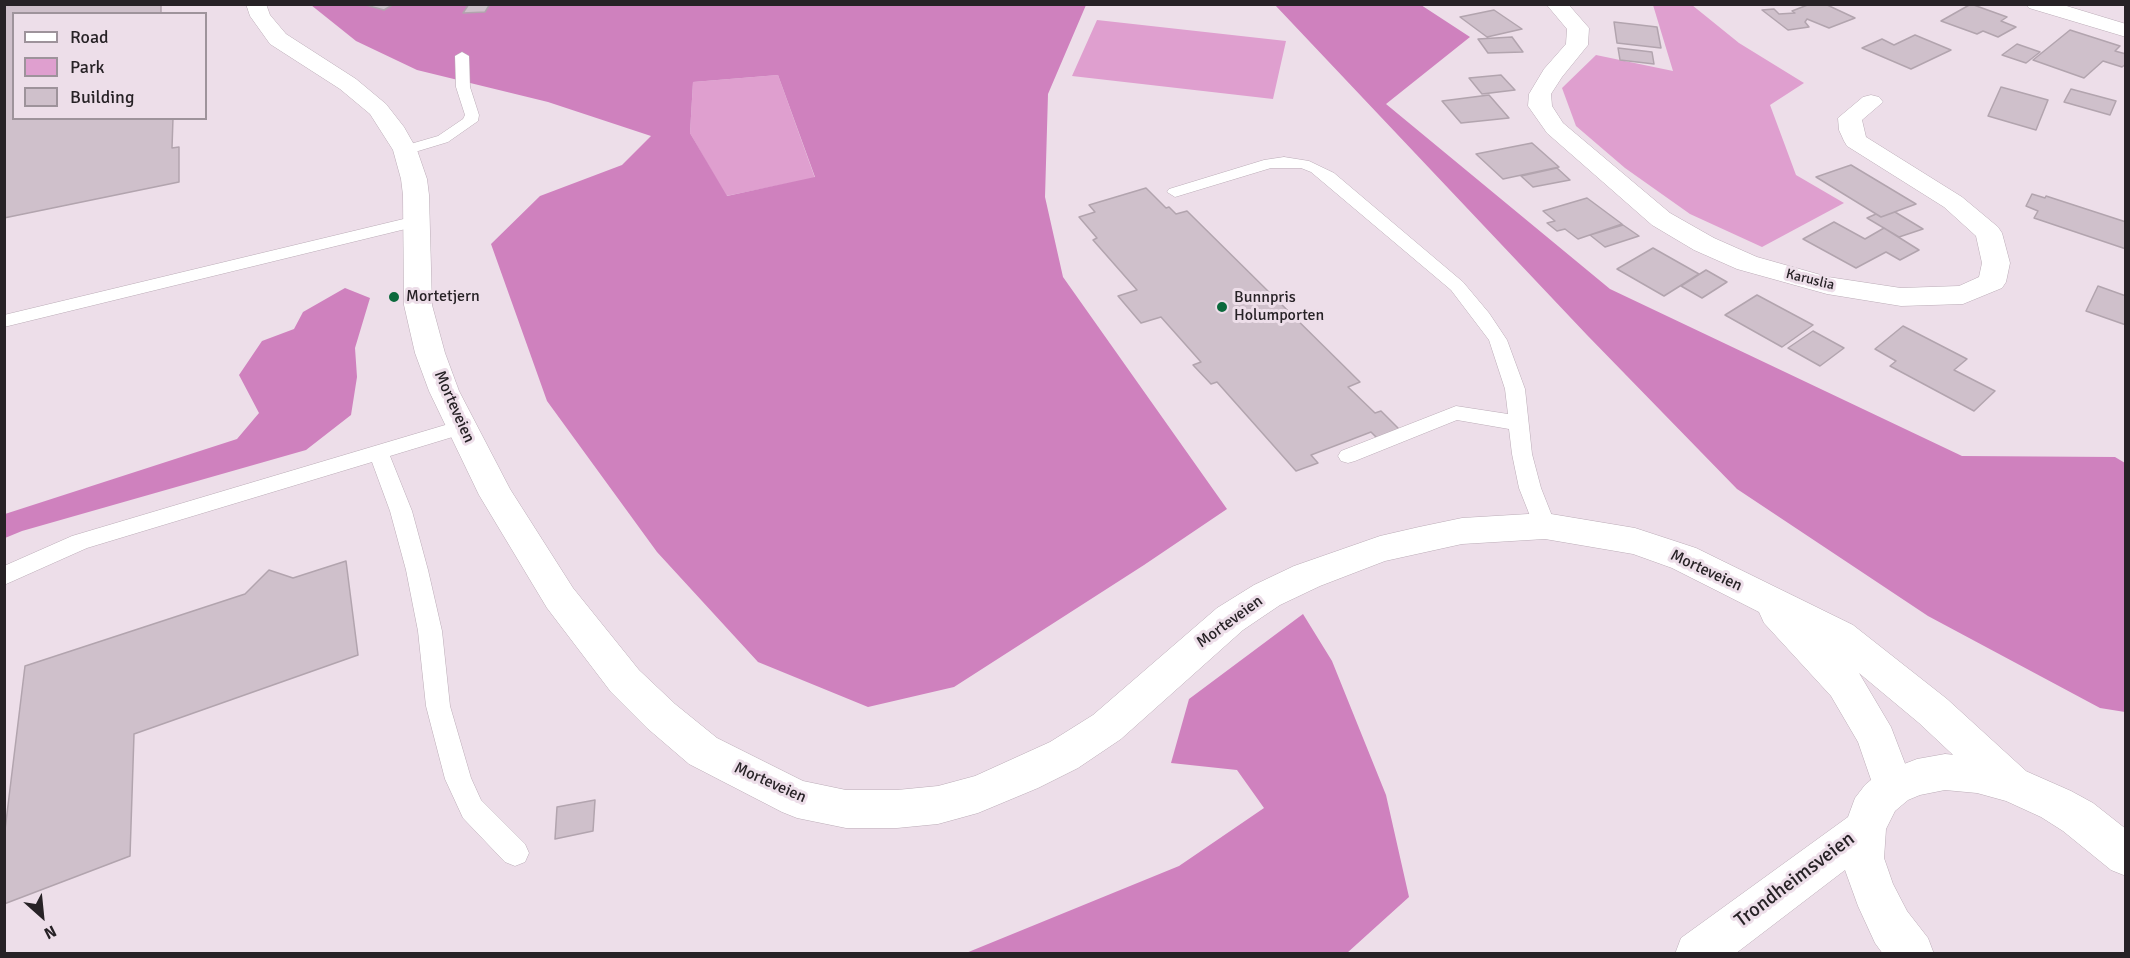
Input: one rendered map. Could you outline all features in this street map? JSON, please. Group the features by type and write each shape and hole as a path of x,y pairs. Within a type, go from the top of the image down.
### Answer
{"street":[{"name":"Morteveien","path":"256,4 260,16 278,39 348,84 378,109 405,150 414,179 418,305 430,353 444,391 496,495 560,598 625,681 661,717 703,752 797,799 846,809 897,809 938,805 978,794 1064,755 1107,727 1230,619 1267,596 1307,576 1380,549 1419,540 1462,531 1545,526 1635,541 1684,558 1840,636 1933,711 2012,784"},
{"name":"Karuslia","path":"1556,4 1578,28 1577,45 1552,74 1540,94 1539,106 1555,128 1661,219 1704,244 1747,263 1827,285 1901,297 1963,295 1992,282 1996,263 1989,232 1953,202 1856,141 1851,130 1850,118 1871,102"},
{"path":"2036,4 2126,31"},
{"name":"Morteveien","path":"1763,599 1845,684 1877,739 1893,787"},
{"path":"1912,954 1891,927 1873,891 1863,858 1865,829 1870,812 1880,798 1893,787 1917,777 1945,772 1977,775 2012,784 2049,800 2078,817 2126,856"},
{"path":"2078,817 2126,824"},
{"name":"Trondheimsveien","path":"1697,954 1865,829"}],"lane":[{"path":"405,150 443,138 470,121 472,115 463,87 462,56"},
{"path":"1175,192 1270,163 1284,162 1317,169 1457,286 1483,317 1498,340 1507,363 1515,389 1518,423 1530,488 1545,526"},
{"path":"4,321 416,221"},
{"path":"1348,456 1456,412 1518,423"},
{"path":"4,576 80,542 462,427"},
{"path":"378,453 400,512 417,570 430,631 438,706 458,779 472,809 515,853"}],"green space":[{"path":"1653,5 1692,5 1739,43 1804,83 1770,105 1796,175 1844,203 1762,247 1690,214 1625,168 1576,126 1562,88 1596,55 1673,71"},
{"path":"1097,20 1286,41 1273,99 1072,76"},
{"path":"778,75 815,178 726,196 690,133 693,82"}],"shaded area":[{"path":"311,5 1086,5 1048,94 1045,197 1063,277 1227,509 954,687 868,707 758,662 657,552 547,401 491,244 540,196 622,165 651,136 548,102 417,70 356,41","holes":["778,75 815,177 727,196 690,133 693,82"]},
{"path":"1275,5 1421,5 1470,37 1386,104 1610,289 1962,456 2115,457 2125,463 2125,712 2100,708 1928,616 1737,489 1587,335"},
{"path":"345,288 370,298 355,348 357,377 351,415 306,450 22,531 5,538 5,514 237,439 259,413 239,375 262,341 294,329 303,312"},
{"path":"1303,614 1332,661 1386,795 1409,897 1347,953 966,953 1179,866 1264,808 1237,770 1171,763 1189,699"}],"building":[{"path":"4,4 161,4 161,12 12,12 12,120 173,120 172,148 179,147 179,182 4,218"},
{"path":"362,4 394,4 384,10"},
{"path":"469,4 490,4 485,12 463,13"},
{"path":"1810,4 1825,4 1855,18 1829,28 1807,19 1805,22 1809,27 1788,30 1762,10 1774,9 1779,14 1795,13 1792,11"},
{"path":"1971,4 2007,17 2001,21 2016,27 1998,37 1983,31 1977,34 1941,21"},
{"path":"1494,10 1522,29 1487,37 1460,17"},
{"path":"1614,22 1657,27 1661,48 1617,43"},
{"path":"2070,30 2120,46 2115,51 2126,54 2126,64 2122,67 2103,61 2084,78 2033,60"},
{"path":"1915,35 1951,50 1911,69 1862,48 1882,39 1894,45"},
{"path":"1512,37 1523,52 1488,53 1478,39"},
{"path":"2017,44 2040,52 2026,63 2002,55"},
{"path":"1618,48 1652,52 1654,64 1620,60"},
{"path":"1501,75 1515,90 1482,94 1469,78"},
{"path":"2001,87 2048,100 2036,130 1988,116"},
{"path":"2071,89 2116,101 2110,115 2064,102"},
{"path":"1489,95 1509,118 1461,123 1442,101"},
{"path":"1532,143 1559,167 1503,179 1476,154"},
{"path":"1851,165 1916,204 1881,217 1816,177"},
{"path":"1557,168 1570,180 1533,187 1521,176"},
{"path":"1146,188 1166,208 1169,207 1176,214 1187,211 1360,382 1348,387 1375,413 1381,411 1400,430 1378,439 1371,432 1311,455 1318,463 1296,471 1217,382 1211,384 1193,365 1201,362 1161,317 1141,323 1118,296 1137,290 1093,240 1097,238 1079,217 1095,212 1089,205"},
{"path":"2032,194 2045,198 2046,196 2126,222 2126,249 2034,218 2038,211 2026,206"},
{"path":"1587,198 1622,224 1578,239 1565,229 1557,231 1547,223 1555,221 1543,211"},
{"path":"1895,212 1923,229 1899,237 1867,218 1876,214 1881,217"},
{"path":"1834,222 1865,239 1884,228 1919,250 1900,260 1886,252 1856,268 1803,239"},
{"path":"1623,225 1639,236 1605,247 1590,235"},
{"path":"1653,248 1699,274 1664,296 1617,269"},
{"path":"1706,270 1727,282 1702,298 1681,286"},
{"path":"2098,286 2126,296 2126,325 2086,311"},
{"path":"1757,295 1813,325 1782,347 1725,315"},
{"path":"1903,326 1967,359 1954,370 1995,391 1974,411 1890,366 1896,361 1875,349"},
{"path":"1813,331 1844,348 1820,366 1788,348"},
{"path":"346,561 358,655 134,734 130,856 4,904 4,838 25,666 245,594 269,570 293,578"},
{"path":"595,800 593,831 555,839 557,807"}],"place":[{"name":"Mortetjern","path":"394,297"},
{"name":"Bunnpris Holumporten","path":"1222,307"}]}
